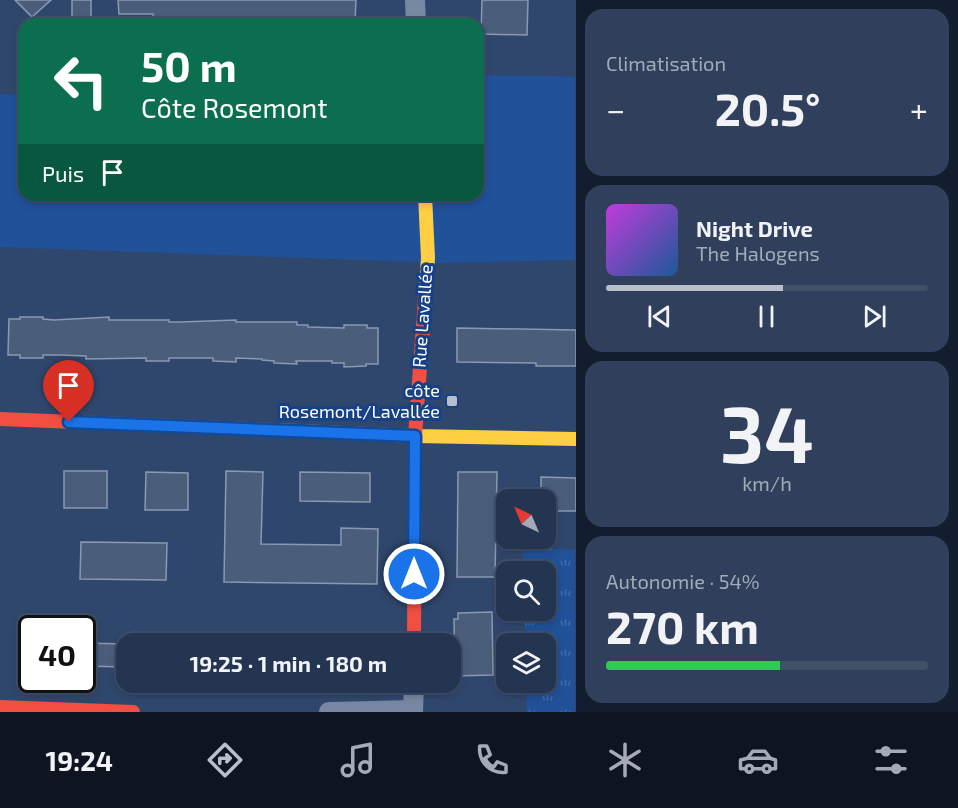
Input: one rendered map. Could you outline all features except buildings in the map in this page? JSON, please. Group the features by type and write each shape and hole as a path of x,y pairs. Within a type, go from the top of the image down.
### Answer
{"street":[{"path":"415,0 416,18"},
{"name":"Rue Lavallée","path":"414,633 415,436 428,258 425,201"},
{"path":"0,419 415,436 576,440"},
{"path":"329,712 413,711 414,693"},
{"path":"0,707 133,712"}],"green space":[{"path":"484,75 575,77 575,260 445,263 0,247 0,94 18,95 18,201 484,201"},
{"path":"523,549 575,550 575,712 527,712 526,693 556,693 556,633 525,633 525,621 556,621 556,561 524,561"}],"traffic: slow":[{"path":"425,201 428,258 426,285"},
{"path":"274,430 576,439"}],"traffic: jam":[{"path":"414,633 415,436 426,285"},
{"path":"0,419 274,430"},
{"path":"0,707 133,712"}],"place":[{"name":"côte Rosemont/Lavallée","path":"452,401"}],"route":[{"path":"69,422 415,436 414,574"}]}
